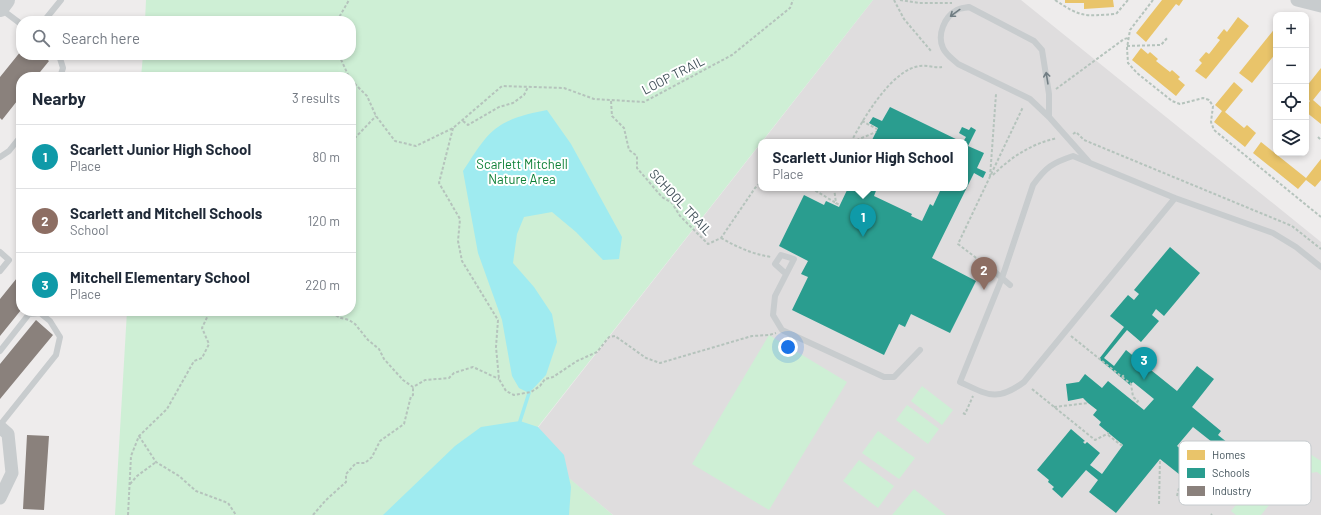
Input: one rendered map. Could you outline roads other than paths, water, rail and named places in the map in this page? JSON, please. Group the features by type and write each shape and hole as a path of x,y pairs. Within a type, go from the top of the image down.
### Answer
{"main road":[{"path":"0,8 6,0"}],"street":[{"path":"1297,0 1321,6"},
{"path":"0,426 8,434 12,473 0,498"}],"lane":[{"path":"48,16 61,0"},
{"path":"1049,117 1049,94 1042,50 1034,41 969,7 957,10 944,22 940,37 943,48 948,55 958,64 1030,99 1049,117 1090,163"},
{"path":"0,8 16,20"},
{"path":"61,60 63,68 62,72"},
{"path":"0,157 9,151 16,142"},
{"path":"1175,198 1068,333 1024,382 1011,392 997,395 985,394 960,382 1002,278 1033,185 1042,173 1053,163 1073,156 1175,198 1273,233 1296,247 1321,267"},
{"path":"0,252 9,260 0,271"},
{"path":"785,273 775,264 781,255 794,259 785,273 775,296 773,315 782,330 884,377 894,377 920,350"},
{"path":"995,272 1010,285"},
{"path":"0,351 27,316"},
{"path":"0,426 56,355 60,337 50,321 44,316"}],"water":[{"path":"547,110 571,144 622,237 619,259 603,260 576,232 552,212 524,217 517,234 513,263 534,287 552,314 557,342 546,375 529,393 519,388 512,376 502,320 478,253 463,171 483,141 498,127 515,118"},
{"path":"520,421 538,427 564,455 571,487 569,515 383,515 455,446 481,427"}],"waterway":[{"path":"520,421 529,393"}],"place":[{"name":"Scarlett Junior High School","path":"863,237"},
{"name":"Scarlett and Mitchell Schools","path":"984,290"},
{"name":"Mitchell Elementary School","path":"1144,380"}],"park label":[{"name":"Scarlett Mitchell Nature Area","path":"522,172"}]}
